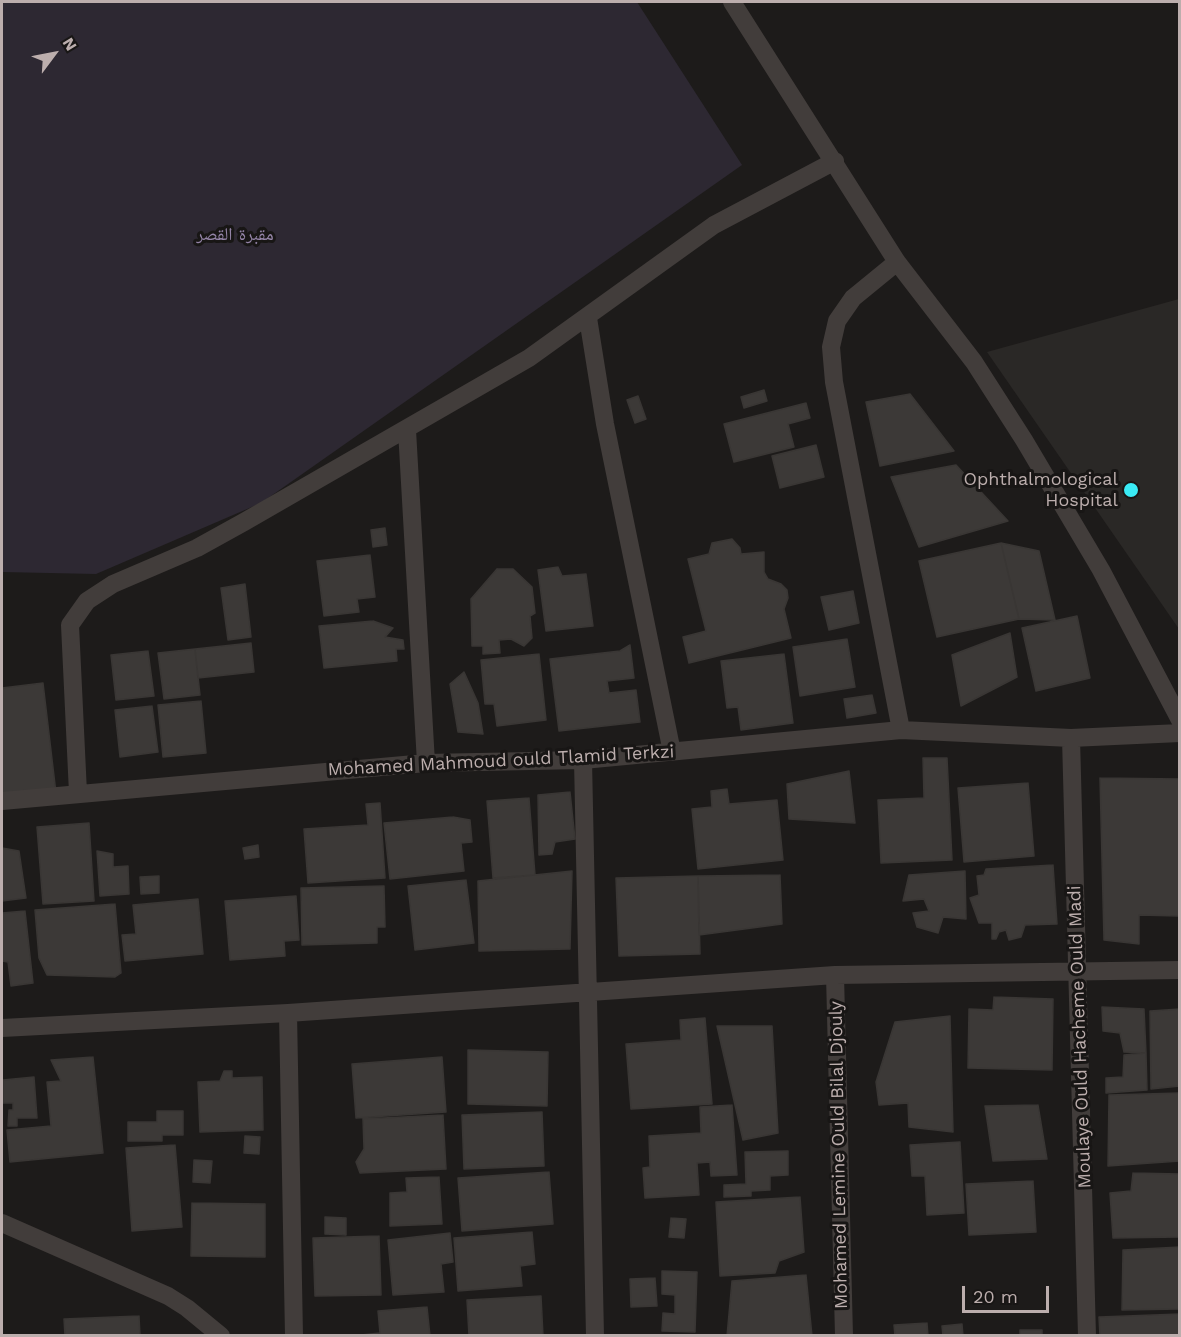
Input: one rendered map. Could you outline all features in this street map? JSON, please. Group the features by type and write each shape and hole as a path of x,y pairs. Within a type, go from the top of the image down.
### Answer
{"street":[{"path":"732,2 897,262 974,362 1024,440 1101,570 1179,720"},
{"path":"78,793 70,625 87,601 113,584 197,548 529,358 588,318 714,225 835,161"},
{"path":"897,262 853,298 837,321 831,347 834,382 901,730"},
{"path":"588,318 605,424 672,752"},
{"path":"406,430 426,763"},
{"name":"Mohamed Mahmoud ould Tlamid Terkzi","path":"2,801 426,763 583,760 901,730 1071,738 1179,734"},
{"name":"Moulaye Ould Hacheme Ould Madi","path":"1071,738 1087,1335"},
{"path":"583,760 595,1335"},
{"path":"2,1028 288,1013 835,975 1179,970"},
{"name":"Mohamed Lemine Ould Bilal Djouly","path":"835,975 844,1335"},
{"path":"288,1013 296,1320 294,1335"},
{"path":"2,1223 168,1296 221,1335"}],"shaded area":[{"name":"Ophthalmological Hospital","path":"1180,299 1179,629 987,352"}],"green space":[{"name":"مقبرة القصر","path":"2,2 637,2 742,165 261,503 96,574 2,572"}],"building":[{"path":"764,390 767,401 744,408 741,397"},
{"path":"910,394 954,451 880,466 866,402"},
{"path":"638,396 646,419 635,423 627,400"},
{"path":"806,403 810,418 788,424 794,447 734,462 724,424"},
{"path":"816,445 824,477 780,488 772,456"},
{"path":"956,465 1008,521 919,547 891,477"},
{"path":"385,528 387,545 373,547 371,530"},
{"path":"732,539 740,548 741,554 764,552 764,572 768,579 781,584 787,590 788,598 784,609 791,638 689,663 683,637 706,631 688,559 709,554 712,543"},
{"path":"1001,543 1019,619 937,637 919,561"},
{"path":"1001,543 1039,551 1055,620 1019,619"},
{"path":"370,555 375,597 357,599 359,612 324,616 317,561"},
{"path":"558,567 562,576 586,574 593,626 546,631 538,570"},
{"path":"497,569 513,569 532,587 535,613 530,616 532,638 524,646 511,639 499,640 500,653 483,654 483,646 472,646 471,599"},
{"path":"245,584 251,637 228,640 221,588"},
{"path":"853,591 859,623 829,630 821,597"},
{"path":"1077,616 1090,678 1036,691 1022,628"},
{"path":"373,621 393,628 385,637 403,640 404,649 396,649 397,661 324,668 319,626"},
{"path":"1010,633 1017,677 961,706 952,655"},
{"path":"847,639 855,687 800,696 793,647"},
{"path":"251,643 254,672 198,678 195,649"},
{"path":"630,645 634,678 607,681 609,693 636,690 640,722 559,731 550,659 620,651"},
{"path":"195,649 200,695 164,699 158,653"},
{"path":"148,651 154,696 116,700 111,655"},
{"path":"539,654 546,720 497,726 494,704 485,704 481,660"},
{"path":"784,654 793,723 741,730 738,707 727,708 721,661"},
{"path":"464,672 478,703 483,734 458,732 450,684"},
{"path":"43,683 56,793 2,799 2,688"},
{"path":"872,695 876,713 847,718 844,699"},
{"path":"201,701 206,753 163,757 158,705"},
{"path":"152,706 158,752 120,757 115,710"},
{"path":"923,758 947,758 952,860 881,863 878,800 924,798"},
{"path":"849,771 855,823 789,819 787,784"},
{"path":"1100,778 1180,779 1180,921 1179,916 1139,915 1139,944 1104,940"},
{"path":"1028,783 1034,856 964,862 958,788"},
{"path":"727,789 729,804 777,800 783,860 698,869 692,809 712,807 711,791"},
{"path":"570,792 575,839 555,842 552,854 539,855 538,795"},
{"path":"529,798 535,875 493,878 487,801"},
{"path":"380,803 385,878 308,883 304,829 368,825 366,804"},
{"path":"453,817 470,820 472,842 461,843 464,871 390,879 384,823"},
{"path":"89,823 94,901 43,904 37,827"},
{"path":"258,845 259,857 245,859 243,848"},
{"path":"2,848 19,851 26,898 2,901"},
{"path":"97,851 113,854 113,867 128,866 129,894 100,896"},
{"path":"1053,865 1057,924 1025,925 1021,937 1009,940 1006,930 999,932 996,939 992,939 992,923 979,923 970,898 979,895 977,876 984,875 986,869"},
{"path":"572,871 570,949 479,951 478,881"},
{"path":"965,871 966,919 943,917 938,933 917,927 913,913 929,911 924,899 903,901 909,875"},
{"path":"780,875 782,924 699,935 698,876"},
{"path":"159,876 159,893 141,894 140,877"},
{"path":"698,876 700,954 619,956 616,878"},
{"path":"466,880 474,943 415,950 408,886"},
{"path":"384,886 385,927 377,927 377,943 302,945 301,888"},
{"path":"296,896 299,940 284,941 285,956 230,960 225,901"},
{"path":"198,899 203,954 125,961 122,935 136,934 133,905"},
{"path":"115,904 121,973 115,977 47,975 39,958 35,910"},
{"path":"25,911 33,983 11,986 8,962 2,961 2,913"},
{"path":"994,997 1053,999 1052,1070 968,1068 969,1009 993,1010"},
{"path":"1102,1007 1144,1009 1146,1053 1124,1052 1120,1033 1103,1031"},
{"path":"1180,1009 1180,1086 1151,1089 1150,1011"},
{"path":"950,1016 953,1132 909,1127 908,1103 879,1105 876,1082 895,1022"},
{"path":"705,1018 712,1104 631,1109 626,1044 681,1040 680,1020"},
{"path":"717,1026 772,1026 778,1133 743,1140"},
{"path":"468,1050 548,1052 547,1106 468,1104"},
{"path":"1146,1053 1147,1090 1106,1093 1106,1078 1123,1077 1124,1055"},
{"path":"93,1057 103,1153 10,1162 7,1130 51,1126 47,1082 61,1081 51,1060"},
{"path":"442,1057 446,1112 356,1118 352,1064"},
{"path":"224,1071 232,1071 232,1078 262,1077 263,1130 200,1132 198,1082 220,1081"},
{"path":"34,1077 37,1118 17,1118 17,1126 8,1126 9,1110 13,1110 13,1103 3,1103 3,1080"},
{"path":"1180,1093 1180,1161 1108,1166 1109,1095"},
{"path":"732,1105 737,1175 711,1176 710,1162 697,1163 699,1195 645,1198 643,1168 650,1167 649,1136 701,1133 700,1107"},
{"path":"1038,1105 1047,1159 993,1161 985,1106"},
{"path":"157,1111 183,1111 183,1135 162,1135 162,1141 128,1141 128,1122 157,1122"},
{"path":"542,1112 544,1166 464,1169 462,1115"},
{"path":"443,1115 446,1169 360,1173 356,1162 364,1149 363,1119"},
{"path":"245,1136 260,1137 259,1154 244,1153"},
{"path":"960,1142 964,1213 927,1215 925,1176 912,1176 910,1145"},
{"path":"175,1145 182,1227 132,1231 126,1148"},
{"path":"788,1151 788,1175 770,1176 770,1190 751,1191 751,1196 724,1197 724,1185 746,1184 745,1152"},
{"path":"194,1160 212,1161 210,1183 193,1182"},
{"path":"549,1172 553,1224 462,1231 458,1178"},
{"path":"1133,1173 1180,1174 1180,1237 1113,1238 1110,1193 1131,1191"},
{"path":"439,1177 442,1224 390,1226 390,1193 407,1192 406,1178"},
{"path":"1033,1181 1036,1232 969,1235 966,1184"},
{"path":"800,1197 804,1252 779,1261 775,1273 720,1276 716,1202"},
{"path":"192,1203 265,1204 265,1257 191,1256"},
{"path":"325,1217 346,1218 346,1235 325,1234"},
{"path":"671,1218 686,1219 684,1238 669,1237"},
{"path":"532,1232 535,1264 520,1266 522,1286 458,1291 454,1238"},
{"path":"450,1233 453,1262 441,1264 444,1292 393,1295 388,1240"},
{"path":"379,1236 381,1295 315,1296 313,1238"},
{"path":"1180,1247 1180,1309 1122,1310 1123,1250"},
{"path":"662,1271 697,1272 695,1332 662,1331 663,1313 675,1314 675,1295 662,1294"},
{"path":"806,1275 812,1336 727,1336 732,1281"},
{"path":"655,1278 657,1306 631,1307 630,1279"},
{"path":"541,1296 543,1336 469,1336 467,1300"},
{"path":"427,1307 430,1336 352,1336 380,1333 378,1311"},
{"path":"1180,1314 1180,1336 1100,1336 1099,1317"},
{"path":"139,1316 140,1336 65,1336 64,1319"},
{"path":"927,1323 928,1336 895,1336 894,1325"},
{"path":"962,1324 963,1336 943,1336 942,1326"},
{"path":"1020,1330 1042,1330 1042,1336 1020,1336"}],"place":[{"name":"Ophthalmological Hospital","path":"1131,490"}]}
